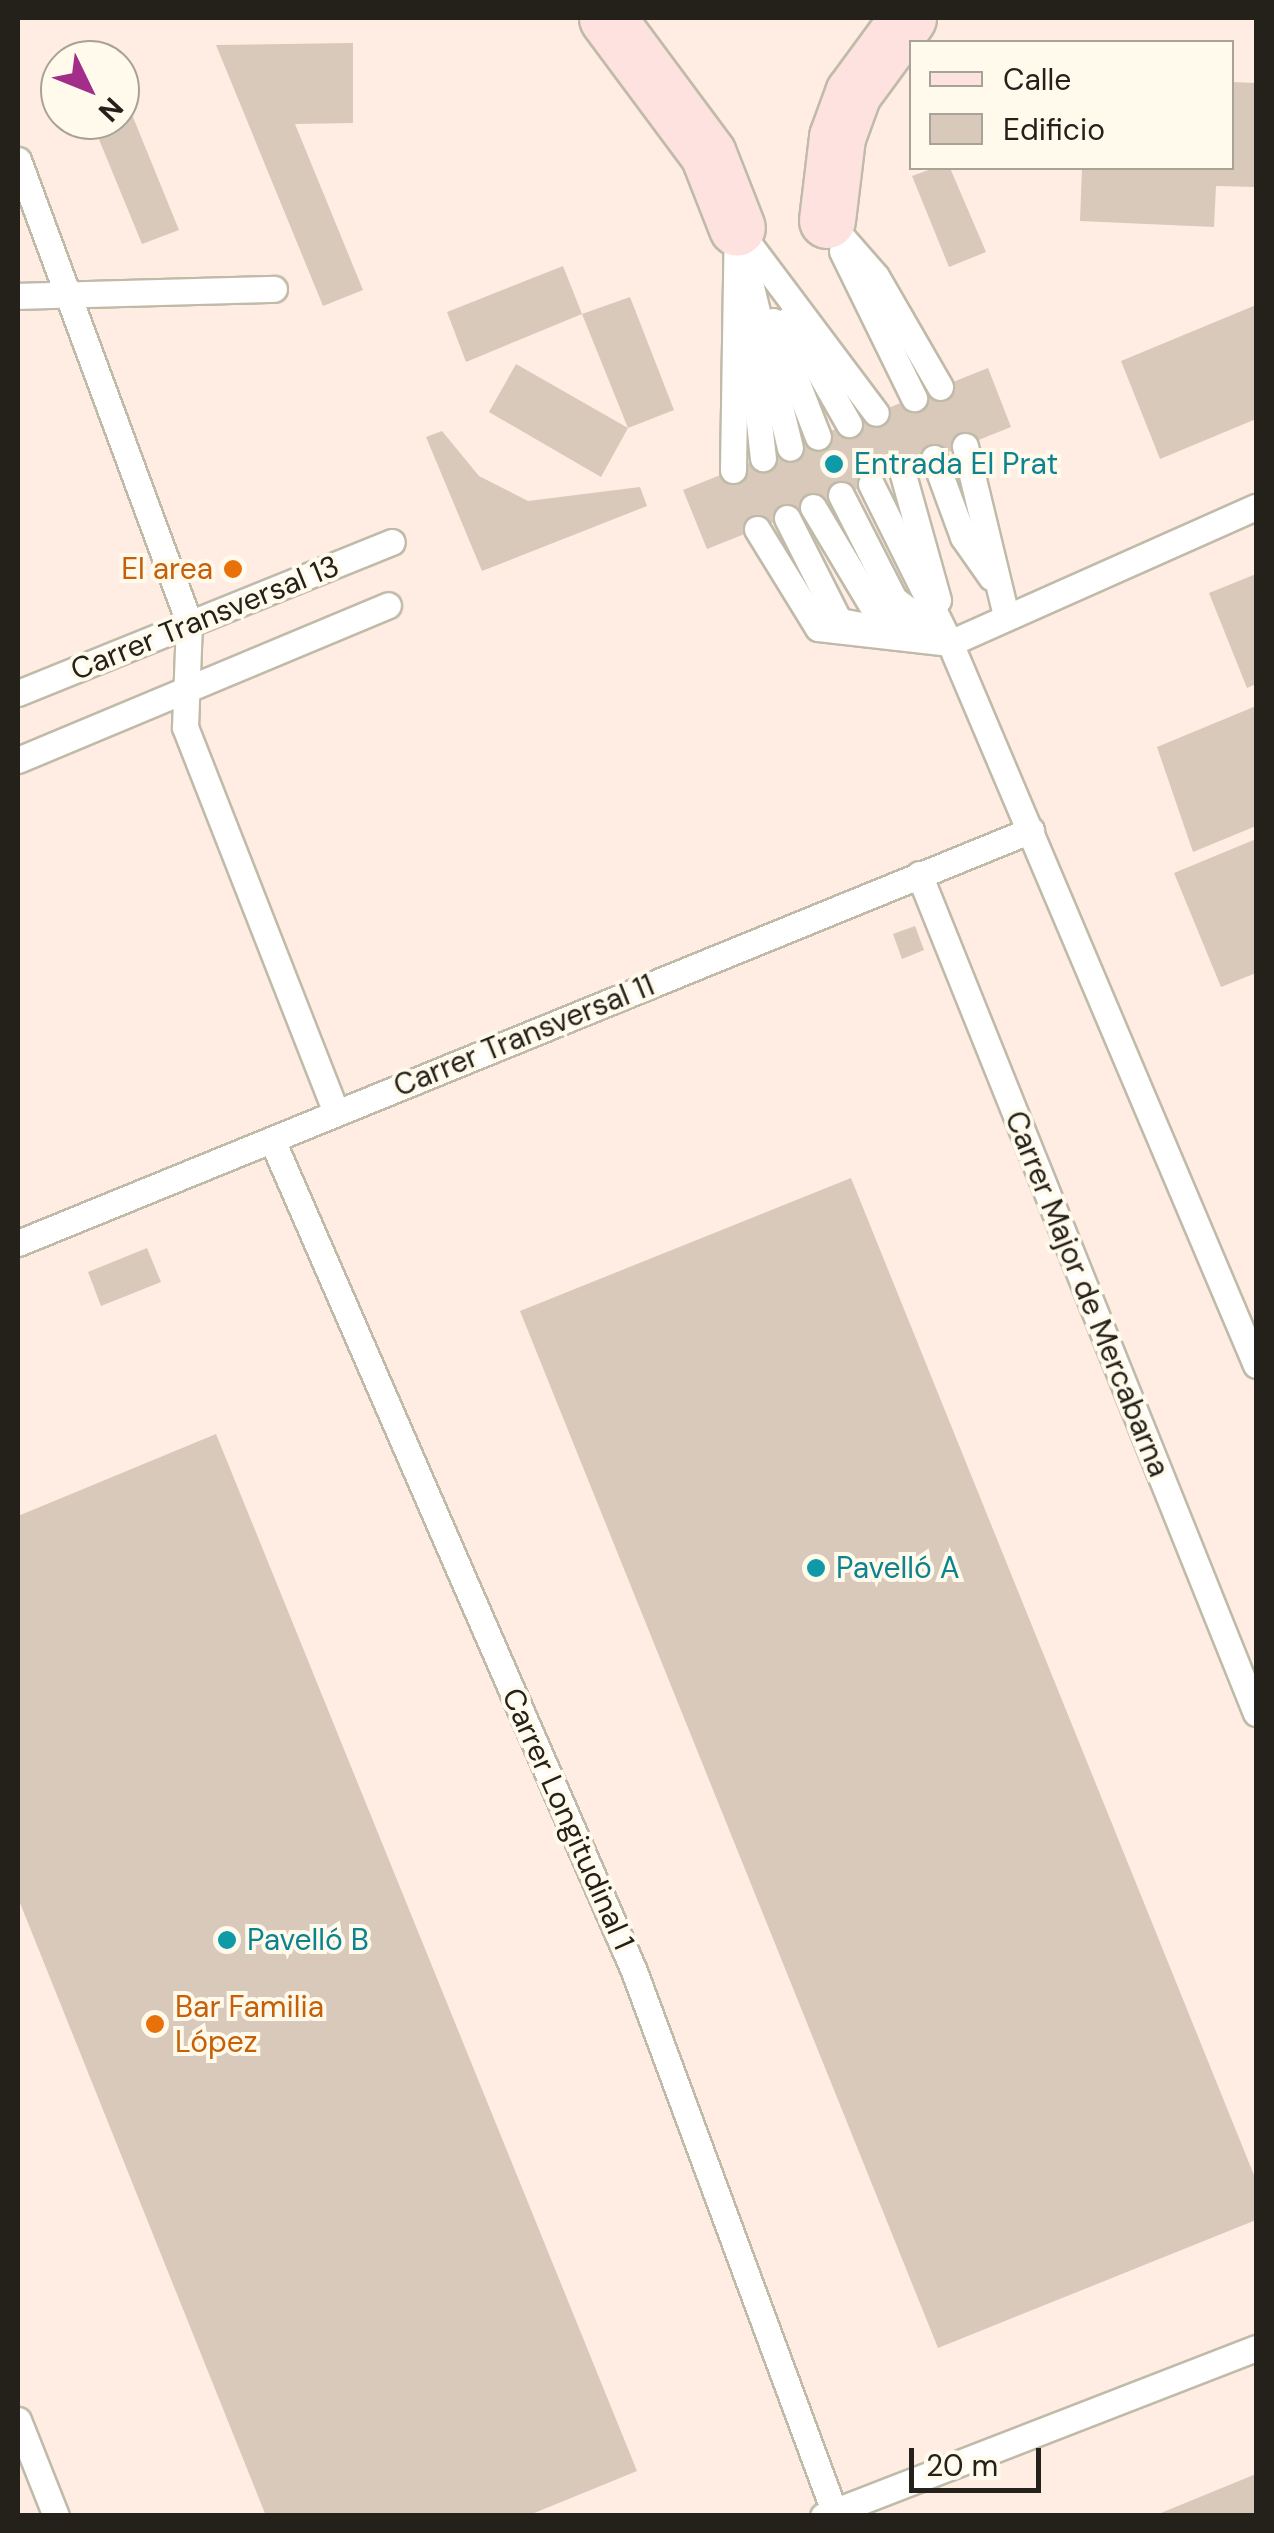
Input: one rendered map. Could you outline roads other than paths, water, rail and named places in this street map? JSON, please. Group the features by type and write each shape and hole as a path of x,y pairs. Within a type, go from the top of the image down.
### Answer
{"main road":[{"path":"607,18 708,154 737,228"},
{"path":"827,220 837,136 853,93 908,18"}],"lane":[{"path":"18,160 72,296 189,624 185,727 336,1112"},
{"path":"827,220 876,276 940,387"},
{"path":"827,220 914,398"},
{"path":"737,228 876,413"},
{"path":"737,228 849,424"},
{"path":"737,228 818,437"},
{"path":"737,228 790,448"},
{"path":"737,228 763,458"},
{"path":"733,470 737,228"},
{"path":"18,296 274,289"},
{"path":"964,446 994,581 1006,616"},
{"path":"934,458 964,538 994,581"},
{"path":"902,472 950,643"},
{"path":"871,484 950,643 1256,1365"},
{"path":"841,496 894,598 950,643"},
{"path":"813,507 875,611 950,643"},
{"path":"757,529 818,628 950,643 1256,507"},
{"path":"787,518 839,621 950,643"},
{"name":"Carrer Transversal 13","path":"18,694 392,542"},
{"name":"Carrer Transversal 13","path":"18,760 388,604"},
{"name":"Carrer Transversal 11","path":"18,1242 1031,830"},
{"name":"Carrer Major de Mercabarna","path":"919,874 1256,1713"},
{"name":"Carrer Longitudinal 1","path":"272,1140 634,1972 829,2513"},
{"path":"829,2513 1256,2348"},
{"path":"18,2420 56,2516"}],"place":[{"name":"Entrada El Prat","path":"834,464"},
{"name":"El area","path":"233,569"},
{"name":"Pavelló A","path":"816,1568"},
{"name":"Pavelló B","path":"227,1940"},
{"name":"Bar Familia López","path":"155,2024"}]}
